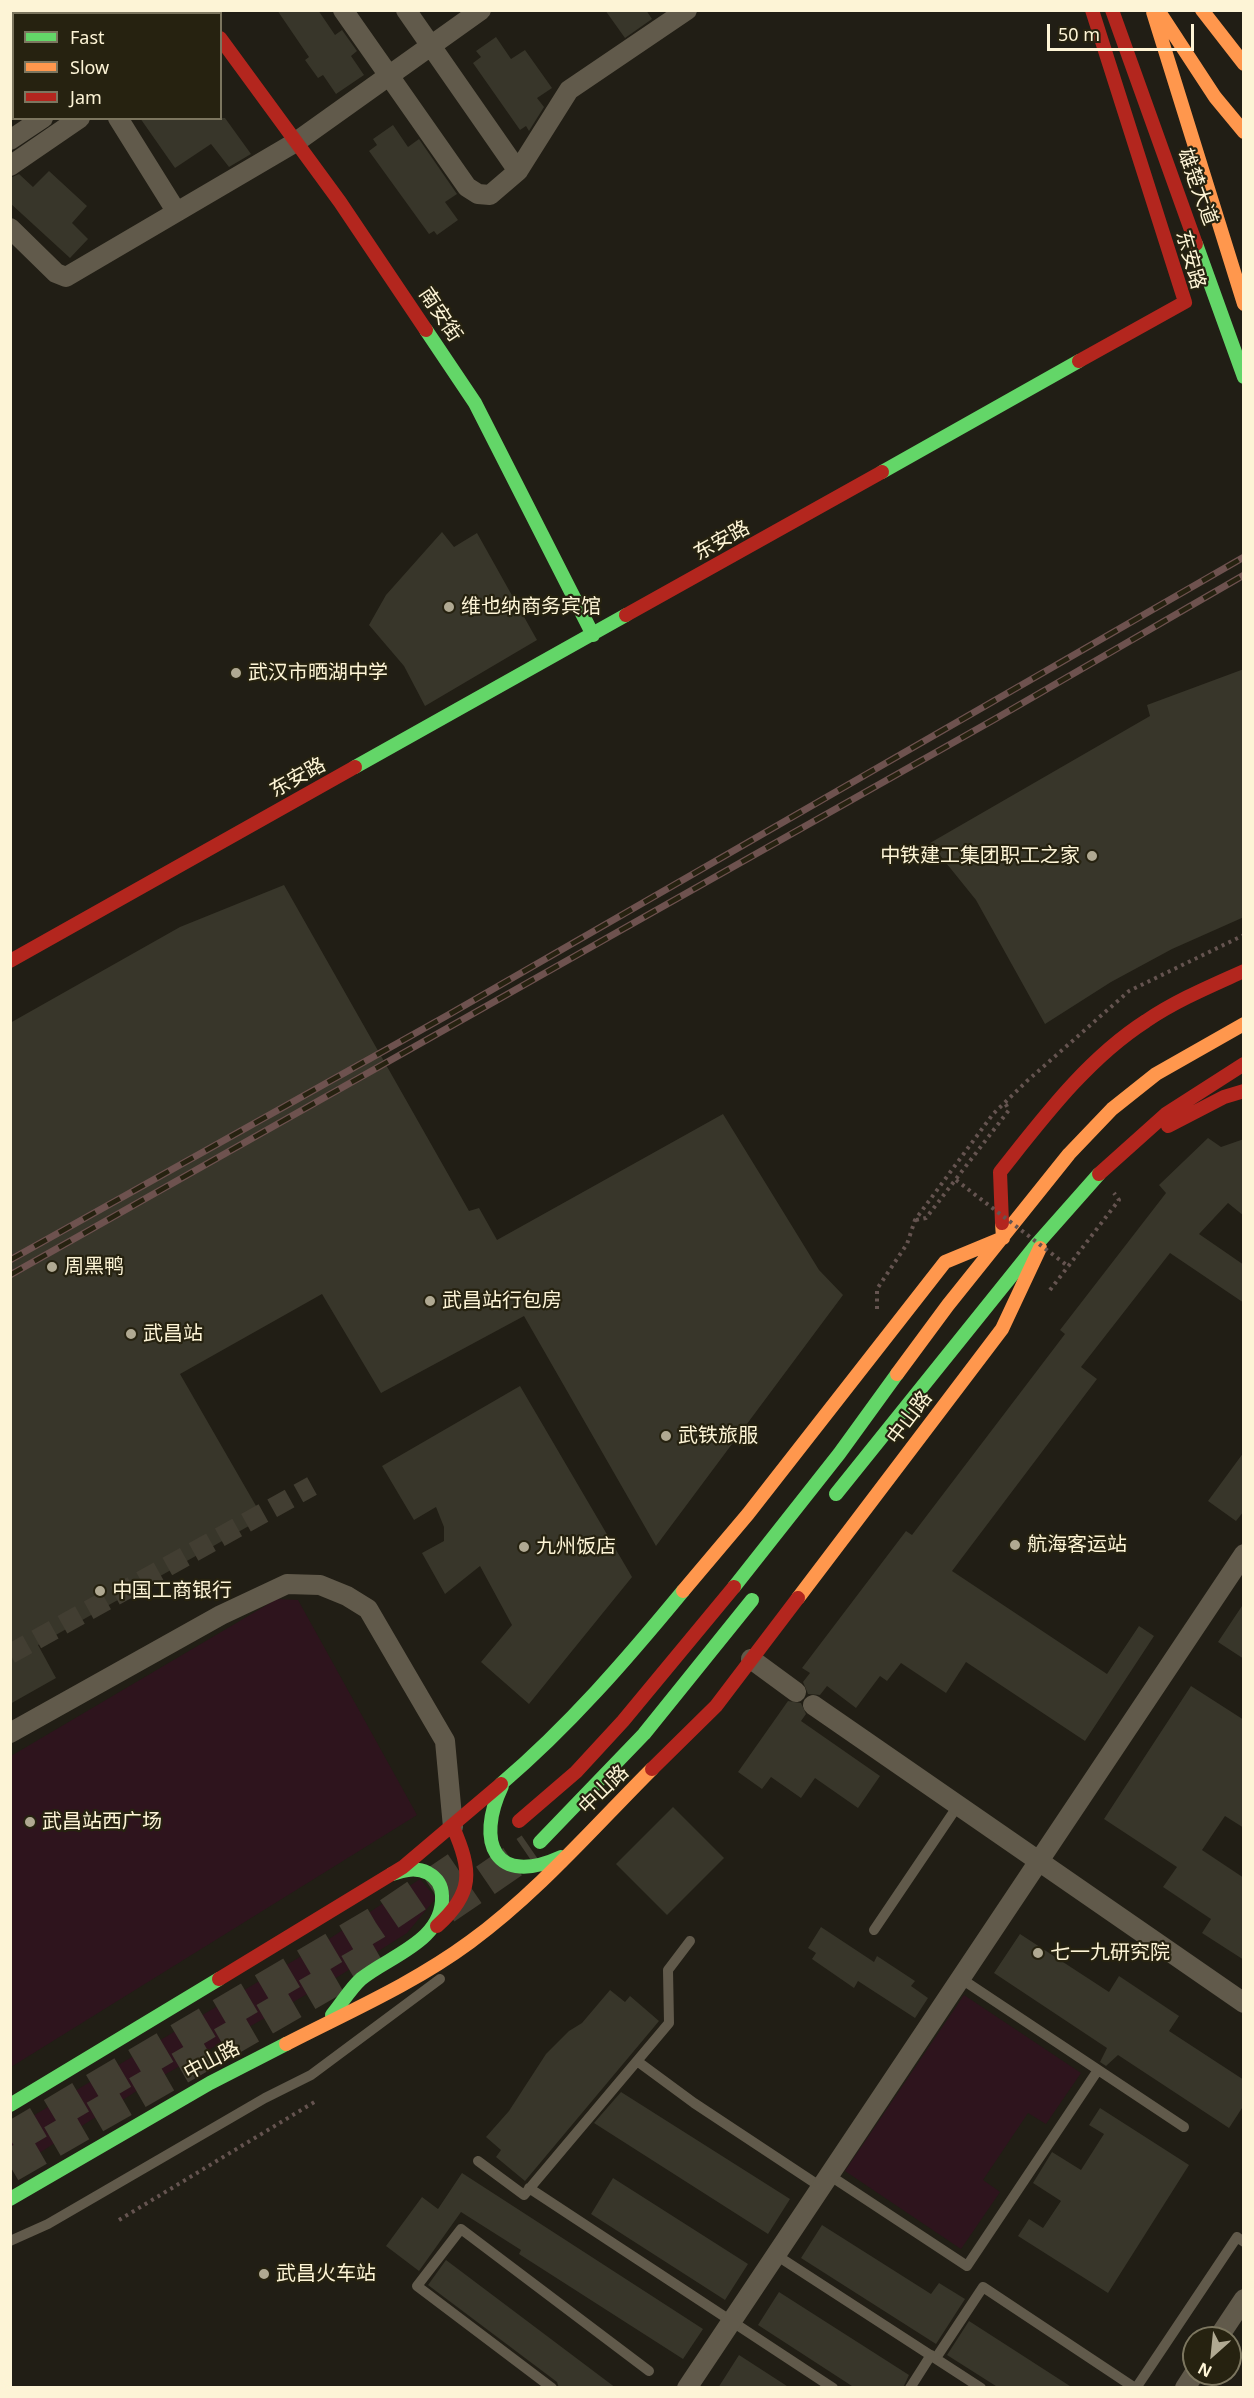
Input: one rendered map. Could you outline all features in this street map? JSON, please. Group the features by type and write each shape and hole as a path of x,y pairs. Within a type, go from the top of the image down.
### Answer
{"main road":[{"name":"东安路","path":"10,961 1185,302 1092,10"},
{"name":"雄楚大道","path":"1112,10 1244,377"},
{"name":"雄楚大道","path":"1153,10 1244,304"},
{"path":"1158,10 1215,97 1244,132"},
{"path":"1202,10 1244,64"},
{"name":"南安街","path":"222,41 340,202 475,403 593,635"},
{"path":"1004,1238 1000,1172 1065,1092 1131,1031 1176,1002 1244,971"},
{"path":"519,1821 576,1772 623,1721 712,1614 839,1454 948,1305 1004,1238 1069,1154 1112,1109 1156,1074 1244,1024"},
{"path":"830,1502 1051,1224 1135,1138 1173,1107 1244,1064"},
{"path":"1135,1138 1184,1120 1227,1094 1244,1091"},
{"name":"中山路","path":"10,2199 210,2083 416,1977 470,1942 521,1899 716,1706 1002,1329 1051,1224"},
{"path":"10,2105 392,1874 453,1827 549,1743 665,1614 748,1514 945,1262 1004,1238"},
{"path":"540,1842 644,1734 765,1585"},
{"path":"506,1780 488,1818 488,1838 496,1855 507,1863 528,1870 549,1865 566,1854"},
{"path":"324,2025 364,1977 392,1961 453,1912 467,1890 462,1848 453,1827"},
{"path":"392,1874 408,1870 424,1871 437,1880 443,1894 440,1910 433,1926 420,1940"}],"street":[{"path":"343,10 467,187 478,194 490,195 518,171 569,90 687,10"},
{"path":"405,10 518,171"},
{"path":"10,228 56,273 66,276 296,142 481,10"},
{"path":"10,140 40,120"},
{"path":"10,166 77,120"},
{"path":"119,120 176,211"},
{"path":"687,2388 1244,1554"},
{"path":"10,1733 221,1615 287,1584 320,1585 347,1596 368,1610 445,1742 453,1827"},
{"path":"752,1659 796,1692"},
{"path":"813,1705 959,1804 1244,2004"},
{"path":"1226,2326 1244,2299"}],"lane":[{"path":"874,1930 959,1804"},
{"path":"570,1870 580,1857 591,1830"},
{"path":"10,2241 48,2224 265,2098 311,2074 379,2026 556,1884"},
{"path":"478,2160 524,2195 669,2023 671,2017 668,1970 690,1941"},
{"path":"960,1978 1184,2127"},
{"path":"637,2061 693,2103 967,2266 1098,2070"},
{"path":"529,2188 833,2388"},
{"path":"552,2388 417,2286 461,2229 650,2371"},
{"path":"910,2388 983,2287 1136,2388 1237,2237 1244,2242"},
{"path":"776,2255 981,2388"}],"path":[{"path":"915,1220 926,1218 956,1180 1009,1110 1005,1103"},
{"path":"1048,1292 1119,1200 1100,1173"},
{"path":"956,1180 1069,1267"},
{"path":"119,2220 316,2101"}],"shaded area":[{"path":"277,1599 298,1600 417,1815 11,2067 11,1756"},
{"path":"420,1879 436,1898 407,1933 339,1976 143,2087 11,2171 11,2129 320,1945"},
{"path":"964,1995 1081,2073 1046,2124 1028,2113 983,2180 1000,2192 961,2249 845,2171"}],"building":[{"path":"277,10 318,10 335,35 342,30 357,51 351,56 364,75 336,94 323,75 318,78 305,60 309,57"},
{"path":"605,10 646,10 652,19 625,38"},
{"path":"496,37 511,59 525,50 552,88 537,98 544,107 529,131 526,126 520,130 473,63 481,57 476,51"},
{"path":"225,118 251,154 229,167 211,144 175,168 141,120 222,120"},
{"path":"393,125 408,147 419,139 457,194 445,202 458,220 437,235 434,231 429,234 369,151 377,145 373,139"},
{"path":"49,171 87,206 72,223 88,239 70,258 10,203 10,178 19,174 33,187"},
{"name":"维也纳商务宾馆","path":"442,532 454,547 477,533 537,640 425,706 404,666 369,625 386,595"},
{"name":"中铁建工集团职工之家","path":"1244,669 1244,917 1172,949 1111,982 1045,1024 976,900 930,843 1150,716 1147,705"},
{"name":"武昌站","path":"284,885 469,1211 479,1208 497,1240 723,1114 819,1270 843,1295 656,1546 524,1316 381,1393 322,1294 180,1374 263,1518 38,1645 56,1678 10,1704 10,1023 180,927"},
{"path":"1208,1138 1221,1147 1244,1139 1244,1216 1228,1203 1199,1234 1244,1265 1244,1303 1170,1253 1081,1367 1097,1379 952,1571 1107,1674 1139,1626 1154,1636 1085,1741 966,1662 946,1693 901,1663 887,1681 880,1676 856,1708 827,1686 820,1695 808,1694 803,1682 810,1673 802,1668 906,1531 912,1535 1065,1334 1060,1330 1166,1193 1159,1185"},
{"name":"九州饭店","path":"520,1386 632,1577 529,1704 481,1662 512,1625 480,1566 445,1594 422,1553 444,1541 444,1527 436,1507 414,1520 382,1466"},
{"path":"1244,1452 1244,1511 1236,1521 1208,1501"},
{"path":"1244,1603 1244,1659 1218,1642"},
{"path":"1191,1686 1244,1720 1244,1828 1225,1816 1202,1850 1244,1878 1244,1960 1202,1933 1211,1919 1163,1887 1177,1867 1104,1819"},
{"path":"788,1701 801,1703 806,1714 801,1721 880,1776 858,1808 815,1778 801,1798 771,1777 762,1789 738,1772"},
{"path":"673,1807 724,1858 667,1915 616,1864"},
{"path":"821,1927 874,1962 877,1956 915,1981 911,1986 928,1998 915,2018 858,1981 854,1988 812,1959 816,1953 808,1948"},
{"path":"1020,1934 1109,1992 1119,1976 1179,2016 1169,2031 1244,2080 1244,2105 1229,2128 1118,2055 1106,2066 1100,2062 1107,2048 994,1973"},
{"path":"610,1990 625,2002 630,1996 659,2021 525,2181 496,2157 501,2150 486,2137 509,2111 546,2054 569,2031 582,2023"},
{"path":"621,2092 790,2199 768,2234 594,2123"},
{"path":"1100,2108 1189,2165 1108,2293 1018,2236 1029,2219 1043,2228 1061,2201 1033,2183 1052,2152 1081,2170 1104,2134 1089,2125"},
{"path":"462,2173 703,2329 683,2359 519,2254 521,2250 461,2212 419,2271 386,2246 422,2197 438,2209"},
{"path":"613,2178 748,2264 725,2300 591,2214"},
{"path":"822,2225 931,2294 939,2283 965,2299 936,2344 801,2258"},
{"path":"446,2260 616,2388 559,2388 557,2382 428,2285"},
{"path":"779,2292 909,2375 903,2388 855,2388 758,2325"},
{"path":"969,2321 1073,2388 999,2388 947,2355"},
{"path":"739,2355 790,2388 718,2388"}],"tunnel":[{"path":"10,1654 312,1486"},
{"path":"445,1908 531,1849"},
{"path":"10,2139 376,1923 460,1866"},
{"path":"10,2166 383,1951"}],"railway":[{"path":"10,1260 448,1015 1244,557"},
{"path":"10,1275 995,719 1244,575"}],"traffic: fast":[{"path":"1196,244 1244,377"},
{"path":"426,330 475,403 593,635"},
{"path":"882,472 1079,361"},
{"path":"355,767 626,615"},
{"path":"836,1494 1037,1244 1099,1174"},
{"path":"734,1587 839,1454 897,1374"},
{"path":"501,1784 596,1692 683,1591"},
{"path":"540,1842 644,1734 752,1600"},
{"path":"502,1786 494,1807 491,1825 491,1841 497,1854 506,1863 520,1867 538,1865 561,1857"},
{"path":"332,2015 361,1979 425,1936 434,1925 440,1912 441,1889 431,1875 424,1871 414,1870 392,1874"},
{"path":"10,2105 219,1979"},
{"path":"10,2199 210,2083 286,2044"}],"traffic: slow":[{"path":"1158,10 1215,97 1244,132"},
{"path":"1202,10 1244,64"},
{"path":"1153,12 1244,304"},
{"path":"897,1374 948,1305 1069,1154 1112,1109 1156,1074 1244,1024"},
{"path":"683,1591 748,1514 945,1262 1003,1238 1002,1223"},
{"path":"798,1598 1002,1329 1040,1248"},
{"path":"286,2044 403,1984 470,1942 518,1903 652,1769"}],"traffic: jam":[{"path":"1079,361 1185,302 1092,10"},
{"path":"1112,10 1196,244"},
{"path":"222,41 340,202 426,330"},
{"path":"626,615 882,472"},
{"path":"10,961 355,767"},
{"path":"1002,1223 1000,1172 1085,1071 1125,1036 1158,1013 1244,971"},
{"path":"1099,1174 1166,1114 1244,1064"},
{"path":"1168,1126 1224,1097 1244,1091"},
{"path":"519,1821 576,1772 623,1721 734,1587"},
{"path":"652,1769 716,1706 798,1598"},
{"path":"219,1979 403,1867 501,1784"},
{"path":"437,1926 458,1903 466,1881 464,1856 453,1827"}],"place":[{"name":"维也纳商务宾馆","path":"449,607"},
{"name":"武汉市晒湖中学","path":"236,673"},
{"name":"中铁建工集团职工之家","path":"1092,856"},
{"name":"周黑鸭","path":"52,1267"},
{"name":"武昌站行包房","path":"430,1301"},
{"name":"武昌站","path":"131,1334"},
{"name":"武铁旅服","path":"666,1436"},
{"name":"航海客运站","path":"1015,1545"},
{"name":"九州饭店","path":"524,1547"},
{"name":"中国工商银行","path":"100,1591"},
{"name":"武昌站西广场","path":"30,1822"},
{"name":"七一九研究院","path":"1038,1953"},
{"name":"武昌火车站","path":"264,2274"}]}
